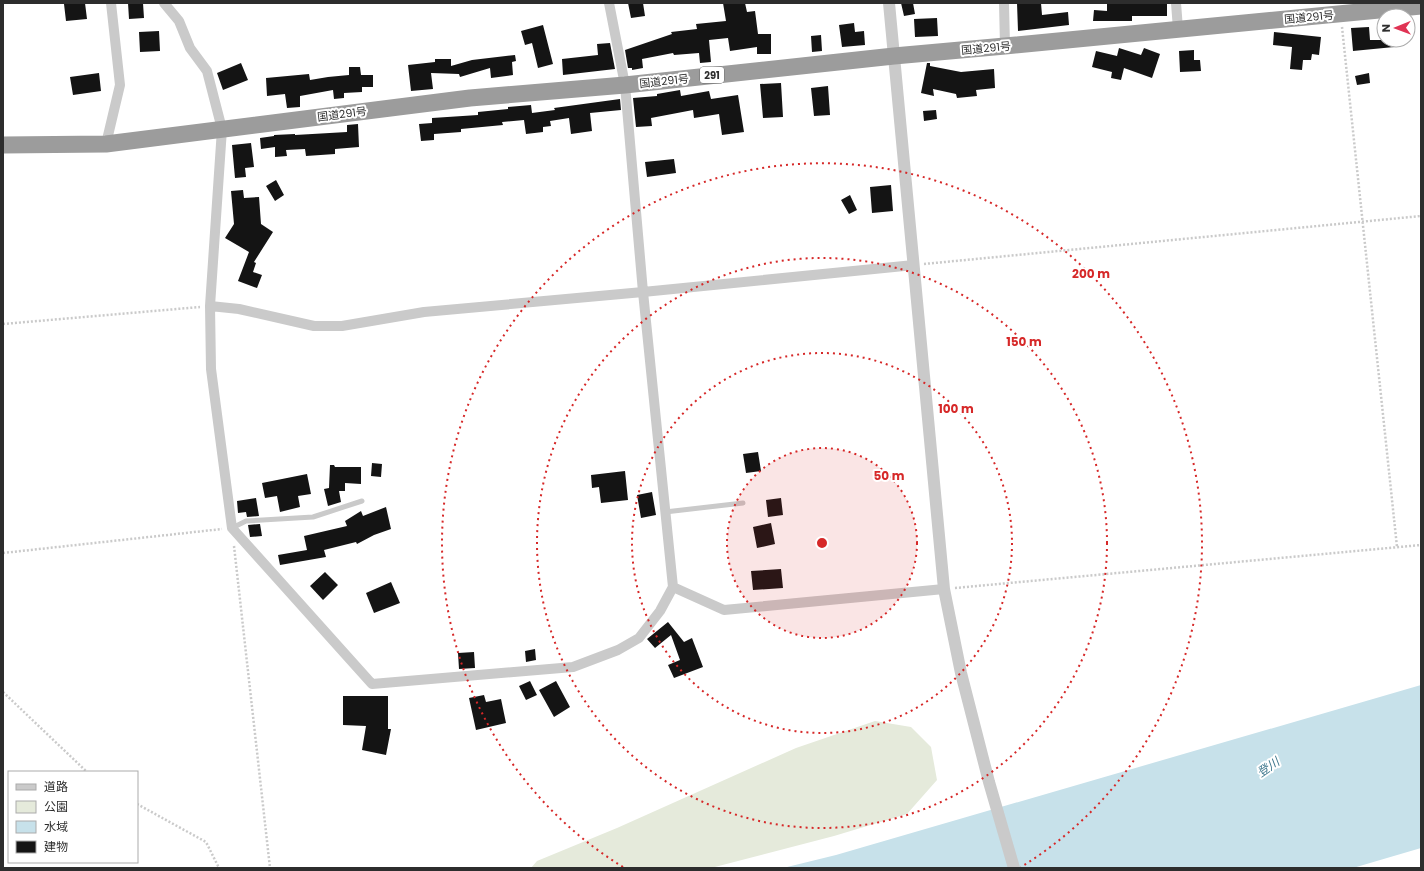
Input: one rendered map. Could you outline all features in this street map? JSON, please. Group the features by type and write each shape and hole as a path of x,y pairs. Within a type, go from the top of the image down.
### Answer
{"highway":[{"name":"国道291号","path":"3,145 106,144 470,98 624,85 894,56 1421,6"}],"street":[{"path":"106,144 120,85 111,3"},
{"path":"164,3 179,21 190,48 207,71 222,129 210,306 211,369 232,528 372,684 574,667 618,650 639,638 660,611 673,586 643,292 624,85 609,3"},
{"path":"889,3 944,589 961,673 989,782 1014,868"},
{"path":"1004,3 1005,46"},
{"path":"1176,3 1178,29"},
{"path":"210,306 239,309 314,326 342,326 424,312 914,265"},
{"path":"673,586 724,610 944,589"}],"lane":[{"path":"232,528 246,521 313,517 362,501"},
{"path":"665,512 743,503"}],"path":[{"path":"1340,14 1397,547"},
{"path":"914,265 1421,216"},
{"path":"3,324 210,306"},
{"path":"3,553 232,528 270,868"},
{"path":"944,589 1421,546"},
{"path":"3,692 86,771"},
{"path":"138,805 206,842 219,868"}],"green space":[{"path":"875,721 911,727 931,747 937,780 907,814 834,836 711,868 531,868 537,861 617,828 796,748"}],"water":[{"name":"登川","path":"1421,685 1421,848 1353,868 783,868 836,855"}],"building":[{"path":"85,3 87,19 66,21 64,4"},
{"path":"128,3 143,3 144,18 129,19"},
{"path":"628,3 643,3 645,16 631,18"},
{"path":"723,3 745,3 747,12 755,11 758,34 771,34 771,54 757,54 757,47 730,51 728,38 709,40 711,62 700,63 699,53 674,55 673,53 642,59 643,68 632,70 632,68 628,68 625,50 672,34 671,32 697,29 696,24 726,21"},
{"path":"901,3 913,3 915,14 904,16"},
{"path":"1017,3 1041,3 1042,15 1068,12 1069,25 1018,31"},
{"path":"1107,3 1167,3 1167,16 1132,16 1132,21 1093,21 1094,10 1107,11"},
{"path":"937,18 938,36 915,37 914,19"},
{"path":"854,23 855,32 864,31 865,45 842,47 839,25"},
{"path":"543,25 553,64 538,68 532,43 525,45 521,31"},
{"path":"1369,27 1370,40 1376,40 1376,48 1384,48 1353,51 1351,28"},
{"path":"159,31 160,51 140,52 139,32"},
{"path":"1274,32 1321,37 1319,55 1312,54 1311,60 1303,60 1302,70 1290,69 1292,47 1273,45"},
{"path":"821,35 822,51 812,52 811,36"},
{"path":"610,43 615,69 563,75 562,59 598,55 597,44"},
{"path":"1119,48 1141,55 1144,48 1160,54 1152,78 1124,68 1121,80 1111,78 1112,72 1092,67 1096,51 1117,56"},
{"path":"1194,50 1194,60 1200,60 1201,71 1180,72 1179,51"},
{"path":"515,55 516,61 512,62 513,75 491,78 490,68 460,77 459,74 431,73 433,89 411,91 408,65 435,62 435,59 451,59 451,66 472,60"},
{"path":"241,63 248,80 223,90 217,73"},
{"path":"927,63 930,63 930,66 961,72 994,69 995,88 976,90 977,96 957,98 956,94 933,89 934,96 921,93"},
{"path":"349,67 360,67 361,75 373,75 373,87 362,87 362,92 344,93 344,98 334,99 333,90 300,96 300,107 287,108 285,94 267,96 266,78 309,74 310,80 349,75"},
{"path":"99,73 101,91 73,95 70,77"},
{"path":"1369,73 1370,83 1357,85 1355,76"},
{"path":"781,83 783,117 763,118 760,84"},
{"path":"828,86 830,115 814,116 811,88"},
{"path":"680,90 681,96 709,91 711,99 738,95 744,132 722,135 719,114 694,118 693,110 651,118 652,126 636,127 633,98 657,96 657,94"},
{"path":"620,99 621,110 590,113 592,131 571,134 569,118 550,121 551,126 543,127 543,132 526,134 524,120 502,122 503,125 461,129 461,132 434,134 434,140 421,141 419,124 432,123 432,118 478,115 478,112 531,105 532,113 555,110 554,108"},
{"path":"936,110 937,119 924,121 923,111"},
{"path":"358,124 359,147 335,149 335,154 306,156 305,149 286,150 287,156 275,157 275,147 261,149 260,138 274,135 347,132 347,125"},
{"path":"251,143 254,167 245,168 246,177 235,178 232,145"},
{"path":"674,159 676,173 647,177 645,162"},
{"path":"276,180 284,195 275,201 266,186"},
{"path":"891,185 893,211 872,213 870,187"},
{"path":"243,190 244,198 259,197 261,224 273,232 254,262 256,263 253,272 262,275 257,288 238,281 249,252 225,238 234,224 231,191"},
{"path":"850,195 857,210 849,214 841,200"},
{"path":"758,452 761,471 746,473 743,454"},
{"path":"372,463 382,464 381,477 371,476"},
{"path":"330,465 334,465 335,467 361,467 361,484 345,483 345,491 339,491 341,502 328,506 324,489 329,488"},
{"path":"625,471 628,500 601,503 599,487 592,488 591,475"},
{"path":"307,474 311,494 298,496 300,507 280,512 277,496 265,498 262,483"},
{"path":"652,492 656,515 641,518 637,495"},
{"path":"256,498 259,516 247,517 246,512 238,513 237,501"},
{"path":"781,498 783,515 768,517 766,500"},
{"path":"386,507 391,529 374,535 357,544 356,542 324,550 326,557 280,565 278,555 307,550 304,536 347,526 345,521 361,511 363,516"},
{"path":"771,523 775,544 757,548 753,527"},
{"path":"260,524 262,536 250,537 248,525"},
{"path":"781,569 783,588 753,590 751,571"},
{"path":"325,572 338,585 323,600 310,586"},
{"path":"391,582 400,603 374,613 366,593"},
{"path":"668,622 684,642 692,638 703,667 674,678 668,665 680,660 671,635 655,648 647,639"},
{"path":"535,649 536,660 526,662 525,651"},
{"path":"474,652 475,668 459,669 458,653"},
{"path":"530,681 537,695 526,700 519,686"},
{"path":"556,681 570,707 554,717 539,690"},
{"path":"484,695 486,702 501,699 506,723 476,730 469,698"},
{"path":"343,696 388,696 388,729 391,729 386,755 362,750 366,726 343,725"}]}
